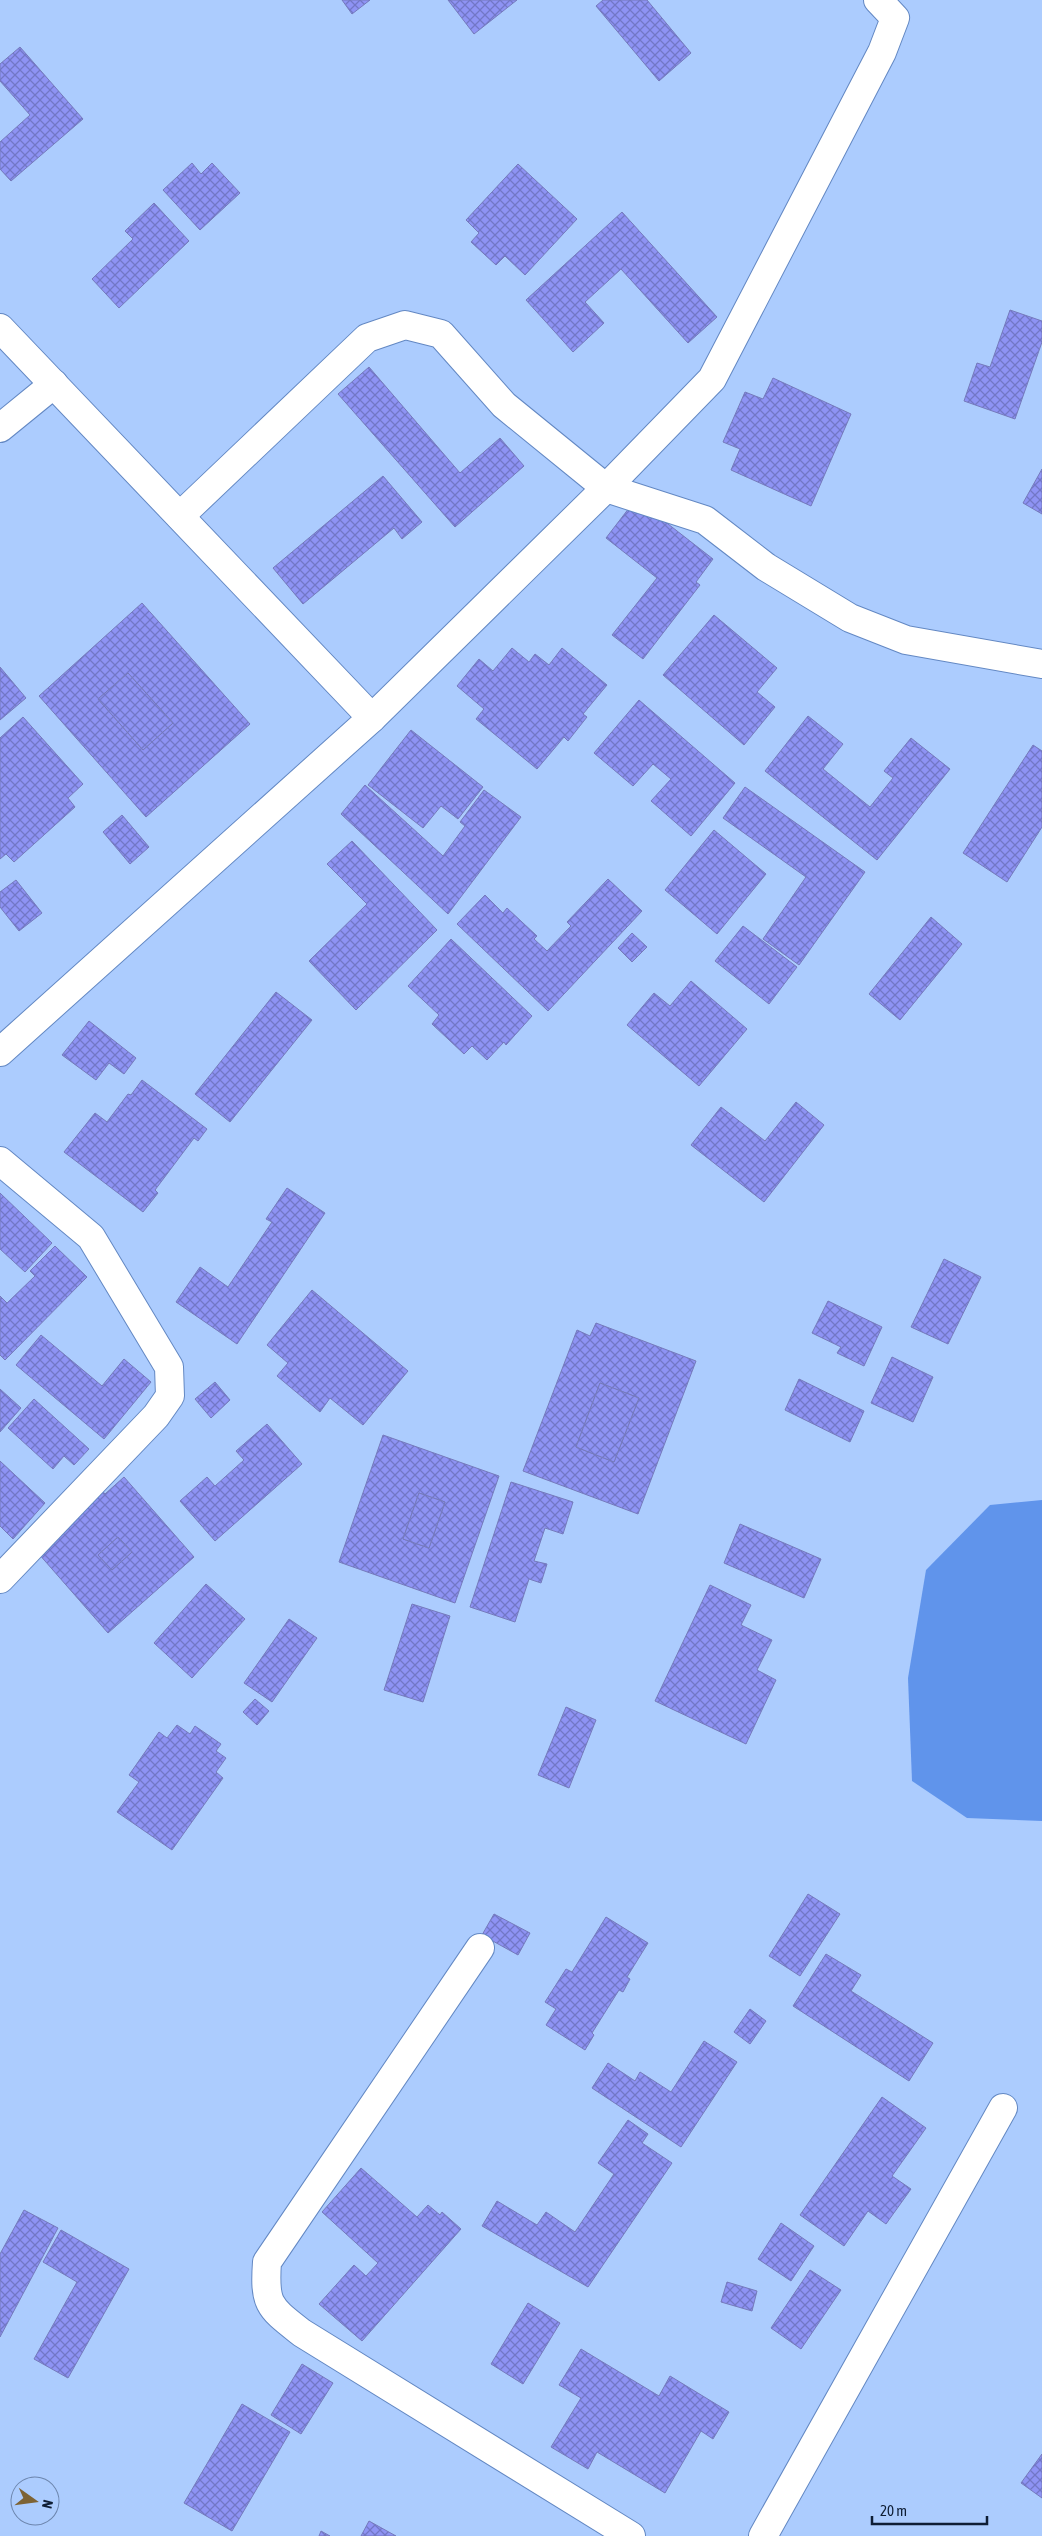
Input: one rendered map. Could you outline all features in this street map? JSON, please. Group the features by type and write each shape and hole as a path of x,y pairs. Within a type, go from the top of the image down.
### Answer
{"street":[{"path":"0,1052 372,718 606,488 712,380 882,52 895,18 878,0"},
{"path":"180,516 367,338 405,325 441,334 504,405 606,488 705,520 766,567 850,618 906,640 1042,664"},
{"path":"0,328 372,718"},
{"path":"0,428 54,384"},
{"path":"0,1161 91,1237 169,1367 170,1396 156,1416 0,1578"},
{"path":"480,1948 266,2262 265,2292 276,2313 302,2333 632,2536"},
{"path":"762,2536 1003,2108"}],"water":[{"path":"1042,1500 1042,1821 967,1818 912,1781 908,1678 926,1570 990,1505"}],"building":[{"path":"342,0 370,0 352,14"},
{"path":"448,0 517,0 474,34"},
{"path":"603,0 647,0 691,53 659,81 596,6"},
{"path":"20,47 83,119 11,181 0,169 0,142 30,115 0,81 0,64"},
{"path":"192,163 201,174 212,163 240,193 200,230 163,190"},
{"path":"518,164 577,219 525,275 505,256 496,265 471,242 479,233 466,220"},
{"path":"154,203 189,241 119,308 92,279 133,239 125,231"},
{"path":"622,212 717,317 688,343 621,269 585,302 604,323 573,352 526,300"},
{"path":"1010,310 1042,321 1042,342 1015,419 964,401 977,363 990,367"},
{"path":"369,367 460,473 500,438 524,466 455,527 338,394"},
{"path":"773,378 851,414 811,506 731,470 740,449 723,442 745,392 763,399"},
{"path":"1042,469 1042,514 1023,503"},
{"path":"383,476 422,522 402,539 394,528 303,604 273,568"},
{"path":"636,499 713,559 696,582 700,585 643,659 612,635 657,578 606,538"},
{"path":"142,603 250,724 146,817 39,696","holes":["128,673 173,723 143,750 98,699"]},
{"path":"714,615 777,668 757,692 775,707 744,745 663,675"},
{"path":"512,648 529,662 535,654 549,665 562,648 607,685 583,714 587,717 568,741 564,737 537,769 476,719 484,709 457,686 479,659 493,671"},
{"path":"0,667 26,698 0,720"},
{"path":"128,673 173,723 143,750 98,699"},
{"path":"639,700 735,783 691,836 651,801 671,779 653,764 633,786 594,753"},
{"path":"808,716 843,744 823,769 870,807 893,778 884,771 911,738 950,769 877,860 765,771"},
{"path":"23,717 83,784 68,798 75,807 14,862 6,854 0,859 0,738"},
{"path":"411,730 483,787 458,819 441,806 423,828 368,785"},
{"path":"1033,745 1042,751 1042,827 1007,882 963,853"},
{"path":"365,785 443,856 465,826 460,822 484,790 521,817 448,914 341,814"},
{"path":"745,787 865,872 799,965 763,939 806,877 723,818"},
{"path":"122,815 149,847 130,864 103,832"},
{"path":"714,830 766,874 717,934 665,890"},
{"path":"352,841 437,930 356,1010 309,961 367,904 327,864"},
{"path":"608,879 642,911 548,1011 457,924 485,895 503,913 507,908 537,936 534,939 547,951 571,926 567,922"},
{"path":"16,880 42,913 19,931 0,907 0,892"},
{"path":"931,917 962,944 900,1020 869,994"},
{"path":"743,926 797,967 769,1004 715,961"},
{"path":"632,933 647,947 632,962 618,948"},
{"path":"451,939 532,1016 506,1045 504,1042 487,1060 472,1046 464,1054 432,1024 439,1015 408,986"},
{"path":"691,981 747,1029 699,1086 627,1025 654,993 670,1006"},
{"path":"276,992 312,1020 230,1122 195,1094"},
{"path":"89,1021 136,1058 124,1074 109,1063 96,1080 62,1055"},
{"path":"142,1080 207,1129 198,1141 194,1138 155,1190 158,1193 143,1212 64,1152 95,1113 107,1122 128,1094 131,1095"},
{"path":"796,1102 824,1125 764,1202 691,1145 721,1107 765,1141"},
{"path":"287,1188 325,1213 237,1344 176,1302 200,1267 228,1287 272,1222 266,1219"},
{"path":"0,1193 52,1243 25,1272 0,1249"},
{"path":"55,1246 87,1277 5,1360 0,1355 0,1296 7,1303 35,1276 30,1271"},
{"path":"944,1259 981,1277 948,1344 911,1327"},
{"path":"312,1290 408,1371 363,1425 330,1398 320,1412 277,1376 288,1363 267,1345"},
{"path":"828,1301 882,1327 864,1366 837,1353 841,1347 812,1333"},
{"path":"596,1323 696,1361 638,1514 523,1471 577,1330 590,1336","holes":["600,1383 639,1398 614,1462 576,1447"]},
{"path":"41,1335 102,1386 124,1359 151,1382 104,1439 16,1365"},
{"path":"892,1357 933,1377 913,1422 871,1403"},
{"path":"799,1379 864,1411 850,1442 785,1410"},
{"path":"215,1382 230,1400 211,1418 195,1399"},
{"path":"600,1383 639,1398 614,1462 576,1447"},
{"path":"0,1389 21,1408 0,1432"},
{"path":"34,1399 89,1449 74,1465 64,1456 53,1469 8,1428"},
{"path":"267,1424 302,1464 215,1541 180,1501 207,1477 215,1486 244,1460 236,1451"},
{"path":"383,1435 499,1476 455,1603 339,1562","holes":["419,1493 445,1502 429,1548 403,1539"]},
{"path":"0,1461 45,1503 13,1539 0,1526"},
{"path":"124,1477 194,1557 108,1633 38,1553 99,1487 105,1494","holes":["118,1537 132,1552 112,1570 98,1555"]},
{"path":"511,1482 573,1502 563,1534 545,1528 534,1561 547,1564 541,1583 529,1579 515,1622 470,1607"},
{"path":"419,1493 445,1502 429,1548 403,1539"},
{"path":"740,1524 821,1559 804,1598 724,1563"},
{"path":"118,1537 132,1552 112,1570 98,1555"},
{"path":"206,1584 245,1619 192,1678 154,1643"},
{"path":"710,1585 751,1605 741,1625 772,1640 757,1670 776,1680 746,1744 655,1701"},
{"path":"412,1604 450,1616 423,1702 384,1690"},
{"path":"289,1619 317,1638 272,1702 244,1683"},
{"path":"255,1699 269,1711 257,1725 243,1712"},
{"path":"566,1707 596,1720 569,1788 538,1775"},
{"path":"177,1725 190,1734 195,1726 221,1744 216,1751 226,1758 216,1772 223,1778 172,1850 117,1812 139,1782 129,1775 159,1732 167,1738"},
{"path":"808,1894 840,1914 800,1976 769,1956"},
{"path":"494,1914 530,1933 518,1955 482,1935"},
{"path":"606,1917 648,1943 627,1977 630,1979 623,1992 619,1990 592,2033 594,2035 585,2050 546,2025 556,2009 545,2002 566,1969 572,1972"},
{"path":"826,1954 861,1975 851,1991 933,2043 909,2081 793,2006"},
{"path":"750,2009 766,2021 750,2044 734,2032"},
{"path":"704,2041 737,2062 681,2147 592,2088 608,2063 635,2081 640,2072 671,2092"},
{"path":"882,2097 926,2128 892,2176 911,2189 886,2224 868,2211 844,2246 800,2215"},
{"path":"628,2120 648,2134 642,2143 672,2163 588,2287 482,2226 497,2201 537,2225 546,2212 575,2232 614,2174 598,2163"},
{"path":"361,2168 417,2217 428,2205 440,2215 442,2212 461,2229 362,2341 319,2304 354,2265 366,2276 378,2263 322,2212"},
{"path":"24,2210 58,2228 0,2337 0,2254"},
{"path":"781,2223 814,2246 791,2281 758,2259"},
{"path":"61,2230 129,2269 68,2378 34,2359 77,2282 43,2262"},
{"path":"810,2270 841,2290 801,2349 771,2328"},
{"path":"727,2282 757,2291 752,2311 721,2302"},
{"path":"528,2303 560,2323 523,2384 491,2364"},
{"path":"581,2349 659,2396 670,2376 729,2412 713,2439 701,2431 665,2493 597,2452 588,2469 551,2447 581,2398 559,2385"},
{"path":"302,2364 333,2383 301,2434 271,2415"},
{"path":"242,2404 290,2432 232,2531 184,2503"},
{"path":"1042,2454 1042,2498 1021,2483"},
{"path":"369,2521 396,2536 361,2536"},
{"path":"321,2531 330,2536 319,2536"}]}
